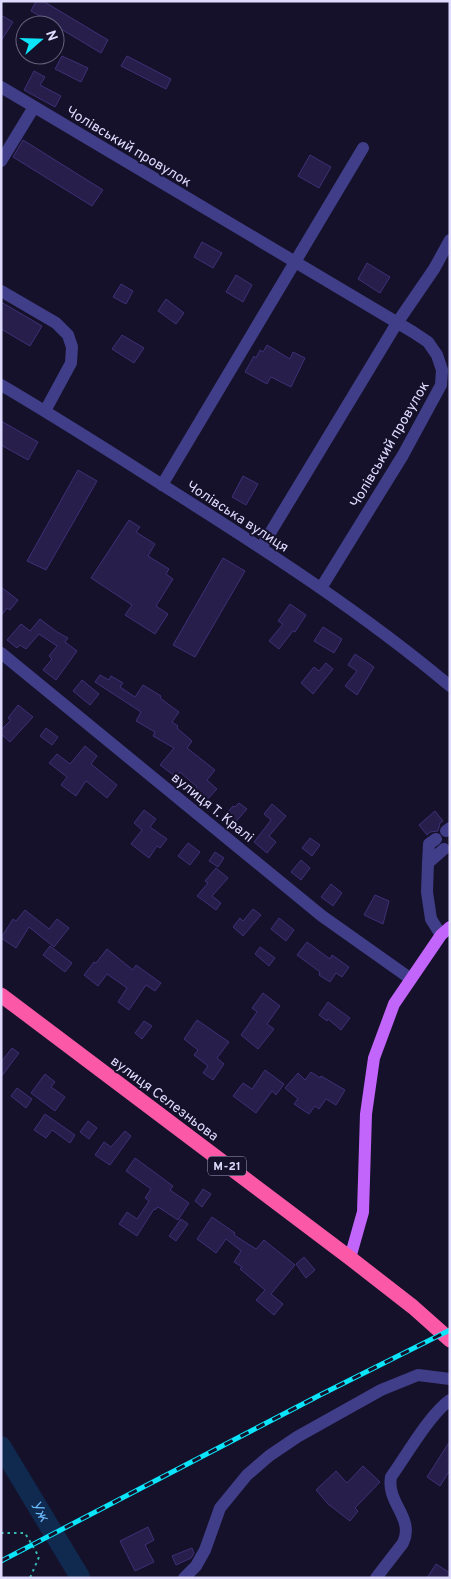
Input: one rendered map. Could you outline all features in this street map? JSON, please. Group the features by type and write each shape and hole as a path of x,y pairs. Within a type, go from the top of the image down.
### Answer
{"highway":[{"name":"вулиця Селезньова","path":"1,995 350,1258 413,1307 450,1340"}],"main road":[{"path":"350,1258 363,1212 366,1114 374,1058 394,1004 445,931"}],"street":[{"name":"Чолівський провулок","path":"1,87 428,342 437,355 442,370 441,385 403,456 321,588"},
{"path":"1,161 34,107"},
{"path":"162,485 363,148"},
{"path":"261,548 397,323 434,269 450,240"},
{"path":"1,291 56,323 68,335 72,347 71,363 45,411"},
{"name":"Чолівська вулиця","path":"1,385 162,485 321,588 450,686"},
{"name":"вулиця Т. Кралі","path":"1,653 322,916 411,979"},
{"path":"444,832 429,844 427,892 431,920 445,931"},
{"path":"428,863 444,849"},
{"path":"184,1578 196,1566 205,1550 220,1508 246,1475 269,1456 297,1437 381,1390 418,1375 450,1379"},
{"path":"376,1578 406,1536 406,1523 392,1496 391,1477 434,1416 450,1400"}],"path":[{"path":"1,1533 25,1533 31,1541 39,1557 30,1578"}],"building":[{"path":"36,1 43,1 108,40 101,53 65,31 65,15 38,15 31,11"},
{"path":"1,15 13,22 1,41"},
{"path":"127,56 171,79 166,89 121,66"},
{"path":"65,57 88,68 81,82 55,69 57,65 65,65"},
{"path":"34,71 45,77 40,85 61,96 55,107 24,90"},
{"path":"23,140 103,190 92,206 13,157"},
{"path":"310,155 331,167 319,188 298,176"},
{"path":"202,242 222,253 213,268 194,257"},
{"path":"367,263 390,277 380,293 358,279"},
{"path":"236,275 252,285 243,302 226,292"},
{"path":"121,284 133,291 126,304 113,297"},
{"path":"166,299 184,313 176,324 158,311"},
{"path":"1,302 42,326 30,346 1,329"},
{"path":"122,335 144,348 134,363 112,349"},
{"path":"267,345 290,359 293,352 305,358 291,387 271,377 267,384 245,372 254,356 256,358 260,350 263,352"},
{"path":"1,421 38,442 28,460 1,445"},
{"path":"78,470 97,481 46,570 27,561"},
{"path":"243,476 258,484 246,505 232,497"},
{"path":"129,520 140,527 136,532 155,544 148,556 169,569 166,574 173,579 156,606 168,614 155,634 125,615 132,605 91,578"},
{"path":"223,558 245,571 195,657 173,645"},
{"path":"1,587 18,600 10,610 7,608 1,616"},
{"path":"290,604 306,615 295,632 293,631 279,649 269,641 283,624 278,621"},
{"path":"40,619 68,638 65,642 77,651 56,680 43,670 52,659 49,656 57,646 39,634 26,649 20,645 17,648 7,640 21,624 30,631"},
{"path":"323,627 342,639 334,653 314,641"},
{"path":"355,654 374,667 357,695 345,686 357,671 348,665"},
{"path":"326,663 333,669 313,694 301,683 314,667 319,671"},
{"path":"100,675 109,680 111,676 123,683 120,687 135,697 143,685 161,696 160,698 179,712 172,722 192,741 187,748 215,770 207,780 217,789 204,803 192,792 197,787 180,772 176,777 160,765 174,748 153,736 155,732 136,721 141,712 95,682"},
{"path":"82,680 99,694 90,705 73,691"},
{"path":"18,705 33,717 10,742 1,734 1,730 11,720 8,718"},
{"path":"46,728 58,737 52,745 40,736"},
{"path":"85,746 97,756 91,764 117,785 107,798 86,781 76,796 61,785 67,777 49,763 57,754 70,764"},
{"path":"239,803 247,809 232,826 223,818 233,806 235,807"},
{"path":"272,804 286,816 269,836 276,842 267,853 254,842 271,820 264,814"},
{"path":"144,810 156,819 150,827 167,839 160,848 157,846 149,858 131,844 142,830 134,823"},
{"path":"435,811 443,821 440,823 438,831 430,832 427,835 419,825"},
{"path":"310,838 320,845 312,856 302,848"},
{"path":"188,843 200,852 190,865 178,856"},
{"path":"215,852 224,858 218,867 209,861"},
{"path":"301,860 310,868 301,880 291,872"},
{"path":"216,868 228,878 212,896 221,903 216,910 197,896 208,883 205,881"},
{"path":"331,884 342,893 333,906 321,897"},
{"path":"375,895 389,901 383,924 364,915"},
{"path":"253,909 261,915 243,936 233,927 240,918 243,921"},
{"path":"25,910 49,929 57,919 69,928 54,947 29,927 16,948 1,938 13,919 16,921"},
{"path":"279,918 294,930 286,941 271,929"},
{"path":"307,942 330,959 332,955 349,967 342,977 336,973 330,982 319,975 320,972 297,955"},
{"path":"50,946 72,963 65,972 43,955"},
{"path":"260,947 275,958 269,966 255,954"},
{"path":"107,949 133,970 136,965 161,983 155,991 146,985 129,1010 118,1002 127,988 107,974 98,986 84,975"},
{"path":"263,993 280,1006 267,1024 274,1029 258,1049 241,1035 257,1012 252,1008"},
{"path":"328,1002 350,1018 341,1030 328,1019 327,1021 319,1015"},
{"path":"197,1020 229,1042 217,1058 224,1064 213,1080 203,1073 208,1066 194,1055 198,1050 184,1039"},
{"path":"144,1021 152,1026 142,1039 135,1033"},
{"path":"12,1048 19,1053 1,1077 1,1062"},
{"path":"265,1070 284,1084 276,1095 272,1091 256,1113 233,1096 243,1083 252,1089"},
{"path":"311,1072 345,1090 336,1105 326,1099 319,1109 315,1106 309,1114 294,1104 298,1099 285,1088 298,1073 305,1080"},
{"path":"45,1074 55,1082 51,1087 65,1097 55,1111 31,1093"},
{"path":"17,1088 32,1099 26,1108 11,1096"},
{"path":"45,1114 75,1135 70,1143 52,1130 46,1138 34,1130"},
{"path":"88,1121 97,1128 89,1139 80,1132"},
{"path":"125,1131 131,1136 110,1165 95,1155 104,1142 111,1147"},
{"path":"135,1158 173,1186 170,1190 189,1203 178,1220 158,1207 154,1209 137,1236 119,1224 127,1212 137,1219 149,1201 145,1198 151,1189 126,1171"},
{"path":"203,1189 211,1194 202,1207 195,1201"},
{"path":"212,1217 235,1233 234,1235 256,1249 264,1240 295,1265 271,1294 283,1304 274,1315 256,1300 265,1290 240,1269 242,1267 234,1262 241,1251 226,1239 216,1253 197,1239"},
{"path":"181,1219 188,1224 176,1241 169,1236"},
{"path":"304,1257 315,1270 306,1278 296,1264"},
{"path":"450,1441 450,1470 440,1486 427,1477"},
{"path":"363,1466 380,1482 355,1508 358,1511 350,1521 328,1504 316,1490 336,1471 347,1483"},
{"path":"148,1527 154,1540 145,1545 154,1562 135,1571 120,1541"},
{"path":"192,1548 194,1553 191,1558 176,1565 172,1556"},
{"path":"436,1564 450,1573 450,1578 427,1578"}],"waterway":[{"name":"Уж","path":"1,1446 79,1578"}],"railway":[{"path":"1,1561 322,1394 450,1330"}]}
